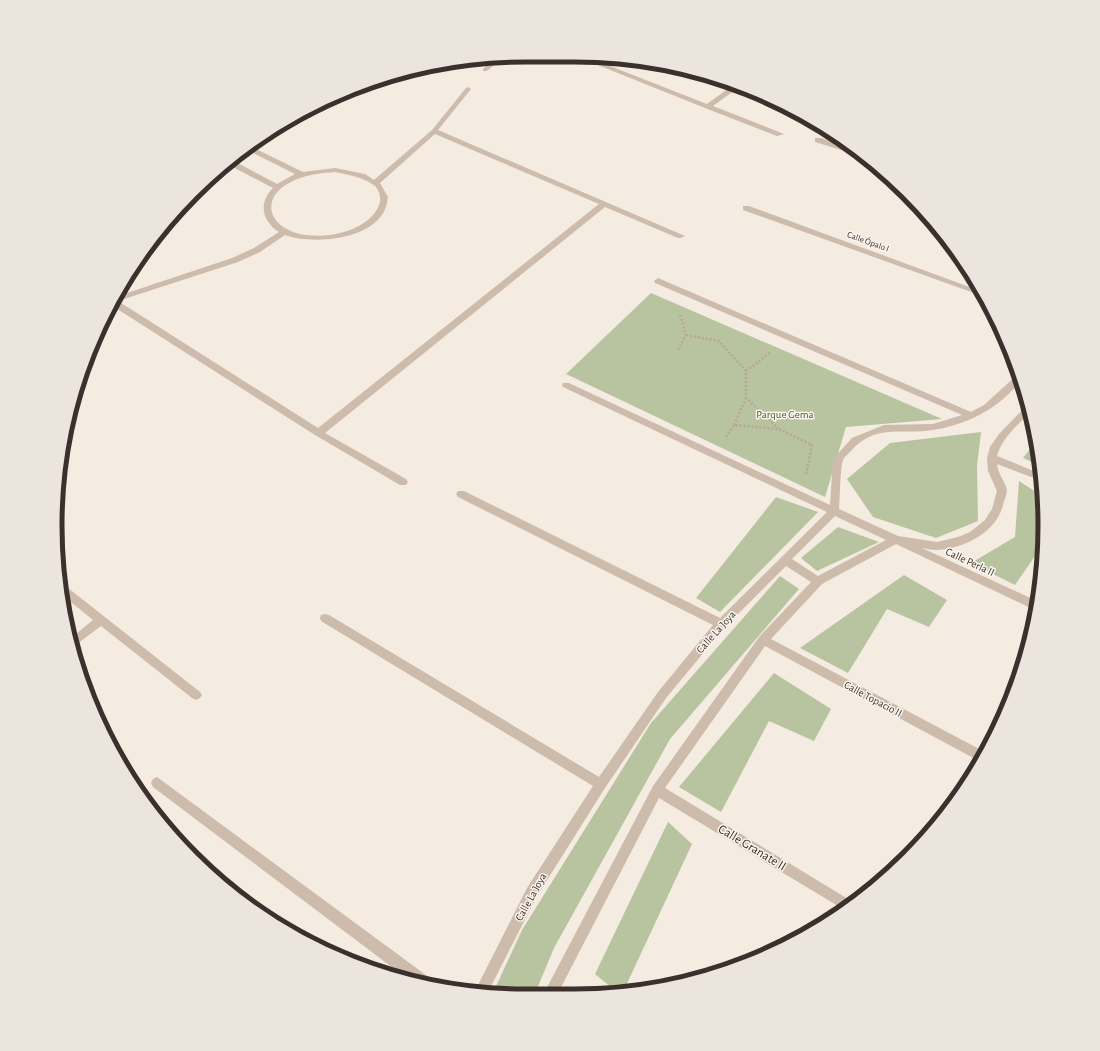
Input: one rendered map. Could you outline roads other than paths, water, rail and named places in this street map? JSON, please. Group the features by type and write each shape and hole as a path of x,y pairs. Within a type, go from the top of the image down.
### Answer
{"street":[{"path":"485,70 493,63"},
{"path":"595,63 780,134"},
{"path":"376,182 434,131 468,89"},
{"path":"707,107 731,90"},
{"path":"434,131 681,236"},
{"path":"818,140 845,149"},
{"path":"254,150 302,175"},
{"path":"235,165 278,187"},
{"path":"340,170 365,176 376,182 383,192 385,202 381,213 371,223 356,232 338,237 319,239 300,237 284,232 274,224 268,216 267,206 270,196 278,187 302,175 318,171 340,170"},
{"path":"318,433 604,204"},
{"name":"Calle Ópalo I","path":"746,208 974,292"},
{"path":"122,298 235,260 258,250 284,232"},
{"path":"658,281 972,416"},
{"path":"118,304 318,433 403,482"},
{"path":"834,511 838,459 855,440 884,428 933,427 972,416 987,408 1015,383"},
{"name":"Calle Perla II","path":"566,384 1031,604"},
{"path":"555,989 657,790 763,640 794,605 818,582 895,540 937,546 974,535 989,523 997,510 1002,491 993,471 992,458 994,447 1024,413"},
{"path":"992,458 1035,475"},
{"path":"461,494 721,624"},
{"name":"Calle La Joya","path":"484,987 532,892 601,784 662,696 721,624 834,511"},
{"path":"784,560 818,582"},
{"path":"67,594 99,621 196,695"},
{"path":"325,618 601,784"},
{"path":"77,640 99,621"},
{"name":"Calle Topacio II","path":"763,640 977,755"},
{"path":"157,783 414,975"},
{"name":"Calle Granate II","path":"657,790 844,902"}],"park label":[{"name":"Parque Gema","path":"785,414"}]}
